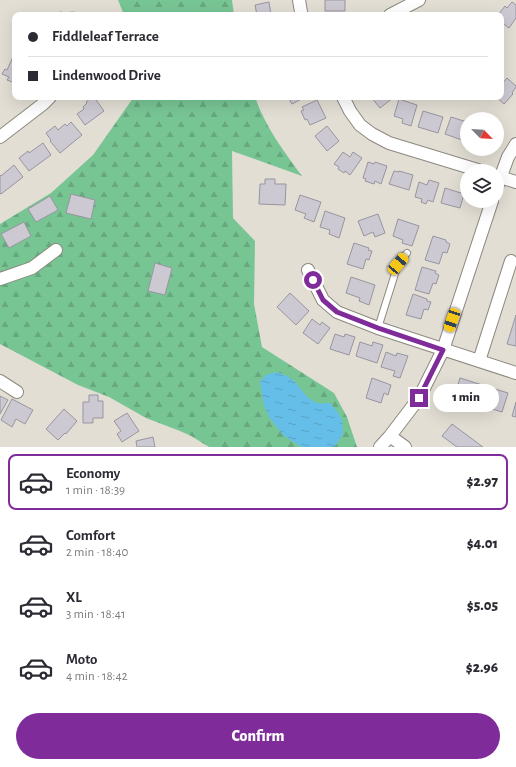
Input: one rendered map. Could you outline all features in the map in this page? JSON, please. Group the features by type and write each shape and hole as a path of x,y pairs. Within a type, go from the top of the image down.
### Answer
{"street":[{"path":"299,0 300,12"},
{"path":"396,12 419,0"},
{"path":"0,137 47,100"},
{"path":"344,100 350,111 360,124 372,134 389,143 460,165"},
{"path":"504,166 516,144"},
{"path":"504,181 516,182"},
{"path":"380,447 419,398 443,350 490,208"},
{"path":"0,279 32,268 56,250"},
{"path":"479,361 511,260"},
{"path":"308,270 323,300 337,312 378,328 516,373"},
{"path":"0,381 17,392"},
{"path":"390,436 406,447"}],"lane":[{"path":"378,328 398,264 407,253"}],"green space":[{"path":"118,0 232,0 234,12 123,12"},
{"path":"256,100 264,118 282,148 302,176 232,151 233,218 255,241 254,304 262,347 334,393 347,417 357,447 209,447 191,436 146,418 109,397 78,385 0,344 0,224 51,193 93,155 131,101"}],"water":[{"path":"276,372 292,379 313,401 319,403 330,403 337,411 342,420 343,434 336,445 333,447 301,447 283,435 269,417 264,405 260,382 266,375"}],"building":[{"path":"325,0 345,0 345,11 325,11"},
{"path":"269,2 271,12 256,12 255,5"},
{"path":"512,2 516,5 516,18 509,28 504,24 504,12 500,12 505,6 507,8"},
{"path":"12,59 12,82 7,80 9,77 2,74 5,69 7,70"},
{"path":"507,78 516,87 512,93 513,94 504,104 499,100 504,100 504,82"},
{"path":"88,100 96,100 104,111 85,125 77,114 84,109 83,107 87,103 86,102"},
{"path":"290,100 299,100 292,104"},
{"path":"317,100 326,118 310,125 307,119 305,120 301,111 304,110 302,107"},
{"path":"373,100 390,100 380,108"},
{"path":"399,100 417,105 411,126 402,123 403,119 394,116"},
{"path":"423,111 443,117 438,133 418,127"},
{"path":"451,117 460,120 460,139 445,134"},
{"path":"71,122 82,135 60,153 50,141 51,140 46,133 55,126 58,130 65,124 67,126"},
{"path":"327,126 339,141 327,151 315,136"},
{"path":"43,143 51,155 29,171 19,158"},
{"path":"343,152 350,157 353,152 362,158 350,175 345,171 344,173 338,169 339,167 334,164"},
{"path":"368,162 374,164 375,162 387,166 381,184 375,181 374,184 365,181 366,179 363,178"},
{"path":"14,165 23,177 1,194 0,175 1,176"},
{"path":"394,171 413,175 409,190 389,184"},
{"path":"265,179 275,179 275,184 286,184 285,205 259,204 260,184 265,184"},
{"path":"429,180 439,183 433,202 428,200 426,204 421,202 422,199 415,197 419,182 427,185"},
{"path":"445,188 460,193 460,208 441,203"},
{"path":"71,194 95,200 91,219 66,213"},
{"path":"300,195 321,202 314,222 304,218 306,214 295,210"},
{"path":"50,196 58,210 36,222 28,209"},
{"path":"325,211 345,218 339,238 329,234 330,230 320,227"},
{"path":"378,214 385,233 375,237 373,232 364,236 358,221"},
{"path":"398,219 419,226 412,246 402,243 403,240 393,236"},
{"path":"24,222 31,236 9,248 1,234"},
{"path":"433,236 446,240 446,242 450,244 447,253 443,252 439,264 425,260"},
{"path":"354,243 369,248 368,250 372,251 369,260 366,259 363,269 347,264"},
{"path":"155,263 172,268 165,295 148,291"},
{"path":"422,267 436,271 435,273 439,275 436,284 433,283 429,294 415,290"},
{"path":"351,277 375,285 369,305 359,301 360,298 346,293"},
{"path":"290,293 309,311 296,325 277,307"},
{"path":"413,294 431,302 428,310 424,309 421,319 406,315"},
{"path":"516,315 516,346 507,344"},
{"path":"312,319 320,325 322,322 330,328 318,344 303,333"},
{"path":"335,334 344,337 345,334 355,337 349,355 330,349"},
{"path":"360,342 372,346 373,342 383,345 377,363 356,356"},
{"path":"386,352 396,356 397,353 408,356 400,378 393,376 395,371 381,367"},
{"path":"372,378 391,385 388,395 384,393 381,403 366,398"},
{"path":"460,378 508,393 502,412 454,397"},
{"path":"89,395 98,395 98,401 103,401 103,418 93,418 93,423 83,423 83,402 89,402"},
{"path":"0,396 8,400 0,414"},
{"path":"12,399 33,410 25,424 16,419 12,427 1,420"},
{"path":"516,402 516,417 512,416"},
{"path":"64,409 77,421 66,434 65,433 58,440 46,429"},
{"path":"127,413 139,431 122,442 117,434 121,431 114,421"},
{"path":"452,424 483,447 457,447 442,436"},
{"path":"153,437 155,447 137,447 136,441"}],"route":[{"path":"313,280 323,300 337,312 378,328 443,350 419,398"}]}
